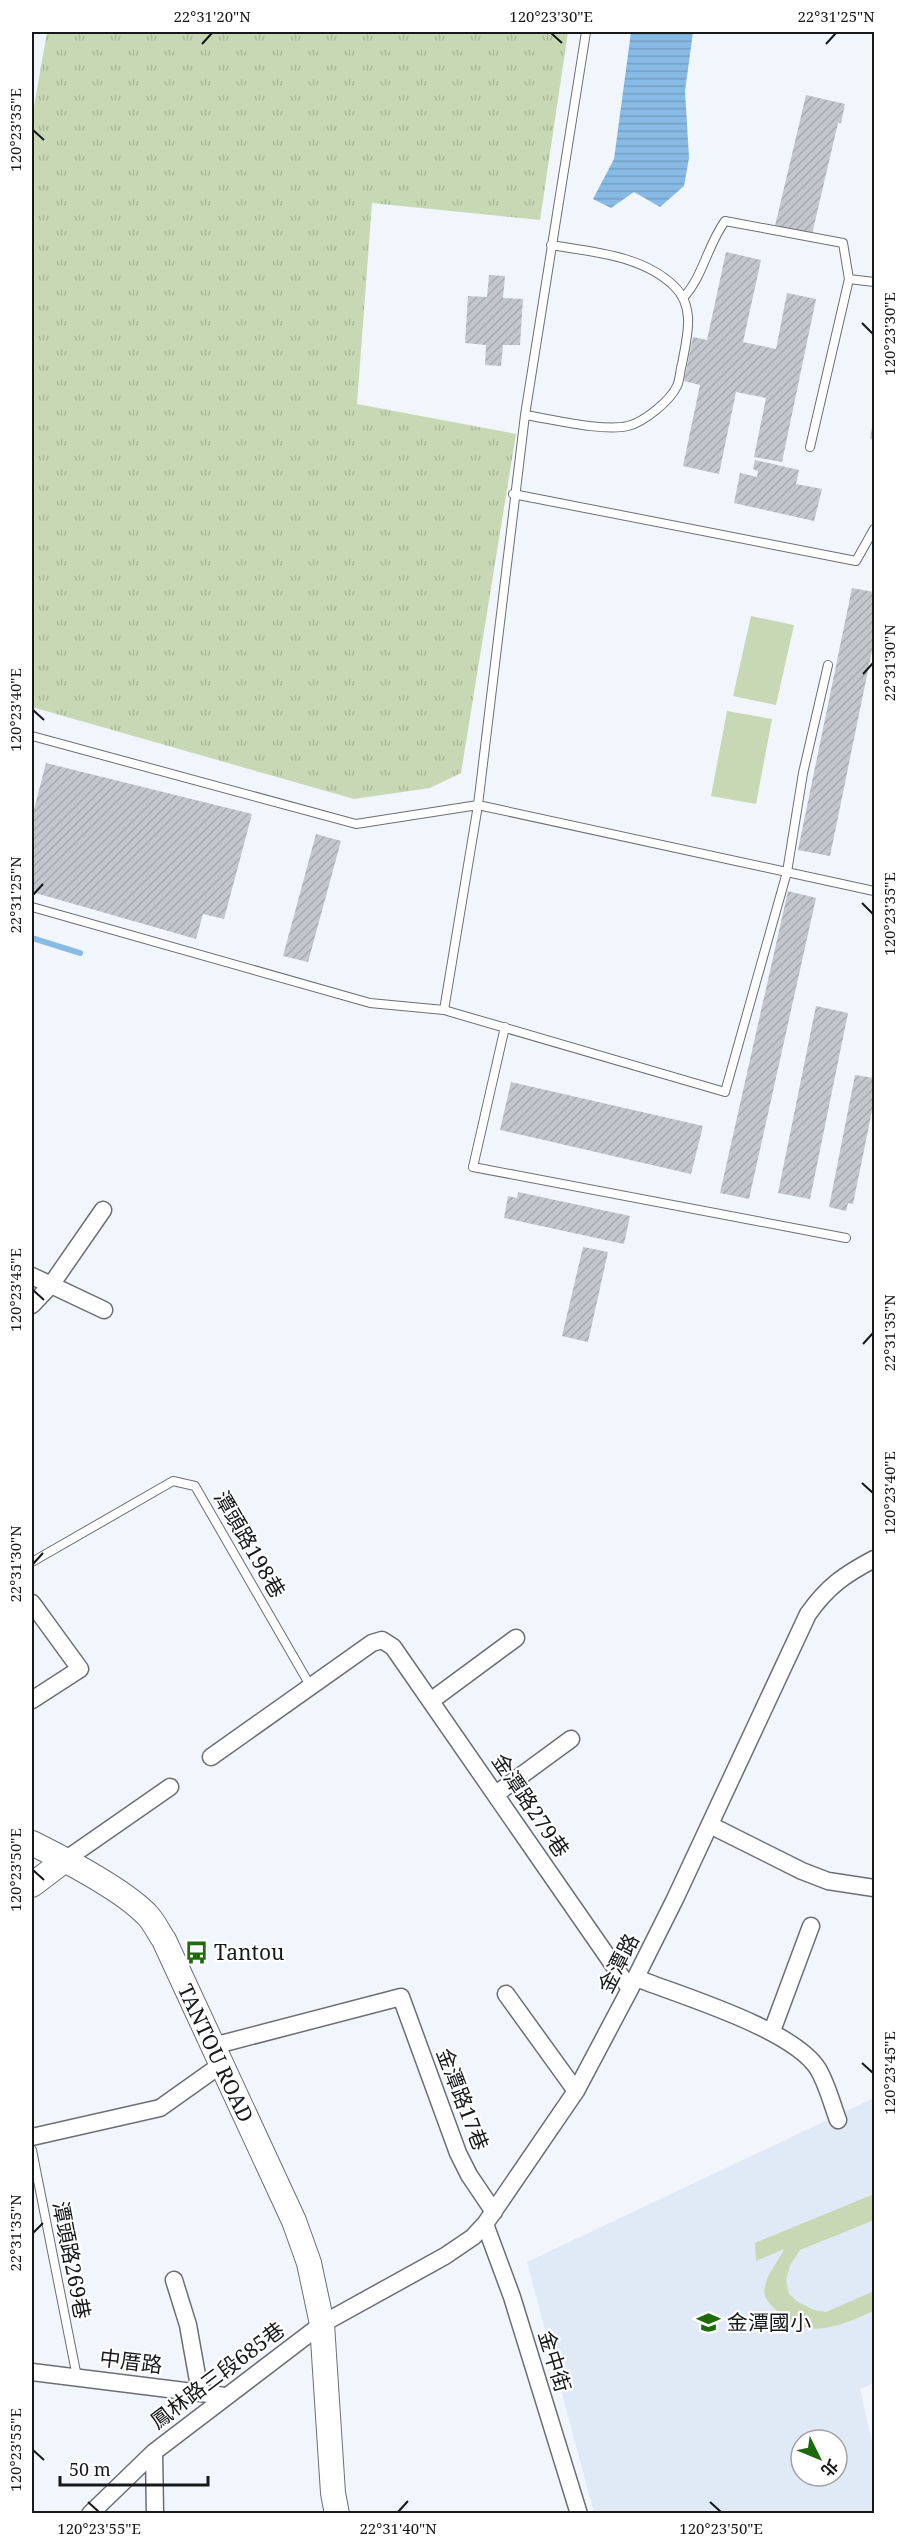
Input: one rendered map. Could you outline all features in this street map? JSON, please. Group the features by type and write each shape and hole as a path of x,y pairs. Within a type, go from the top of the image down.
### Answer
{"street":[{"path":"32,1305 51,1285 103,1210"},
{"path":"32,1276 104,1310"},
{"name":"金潭路","path":"322,2324 445,2256 473,2237 489,2218 576,2091 633,1984 808,1614 823,1592 844,1575 874,1559"},
{"path":"32,1603 80,1669 32,1700"},
{"path":"432,1700 516,1638"},
{"name":"金潭路279巷","path":"312,1687 372,1643 382,1641 393,1647 633,1984"},
{"path":"211,1757 312,1687"},
{"path":"496,1794 571,1739"},
{"path":"32,1885 170,1787"},
{"path":"710,1825 819,1878 874,1888"},
{"name":"TANTOU ROAD","path":"32,1843 65,1860 129,1900 149,1917 164,1940 294,2221 309,2263 322,2324 333,2493 338,2514"},
{"path":"772,2031 811,1926"},
{"path":"633,1984 772,2031 811,2060 819,2070 838,2120"},
{"path":"507,1994 576,2091"},
{"name":"金潭路17巷","path":"217,2055 401,1997 458,2153 489,2218"},
{"path":"32,2137 160,2108 217,2055"},
{"name":"金中街","path":"489,2218 579,2514"},
{"path":"174,2280 188,2325 200,2392"},
{"name":"鳳林路三段685巷","path":"90,2514 154,2452 322,2324"},
{"name":"中厝路","path":"32,2372 225,2396"},
{"path":"154,2452 155,2514"}],"lane":[{"path":"444,1010 478,805 513,494 550,245 586,32"},
{"path":"683,298 693,287 712,238 725,221 843,243 849,279 810,447"},
{"path":"525,415 610,428 629,426 656,410 677,386 688,334 688,313 683,298 675,286 658,273 635,262 611,255 550,245"},
{"path":"849,279 874,282"},
{"path":"513,494 856,561 874,529"},
{"path":"32,907 370,1003 444,1010 725,1092 787,872 803,773 828,665"},
{"path":"32,736 356,824 478,805 874,891"},
{"path":"505,1027 473,1167 846,1238"},
{"name":"潭頭路198巷","path":"32,1562 173,1481 195,1485 312,1687"},
{"name":"潭頭路269巷","path":"32,2150 77,2377"}],"shaded area":[{"name":"金潭國小","path":"874,2098 874,2383 860,2389 874,2451 874,2513 594,2513 527,2262"}],"green space":[{"path":"47,32 568,32 540,220 372,203 357,404 516,434 461,773 430,788 354,799 32,707 32,118"},
{"path":"751,616 794,625 776,705 733,696"},
{"path":"727,711 772,719 756,804 711,796"},
{"path":"874,2194 874,2220 800,2250 790,2265 786,2280 789,2294 798,2302 814,2310 826,2312 874,2291 874,2311 836,2326 824,2328 812,2329 788,2320 771,2305 764,2293 768,2277 784,2249 756,2261 755,2243"}],"water":[{"path":"631,32 693,32 685,91 689,158 684,186 660,207 634,192 611,208 593,199 614,159"}],"building":[{"path":"806,95 845,104 841,123 838,123 812,234 775,226"},
{"path":"726,252 761,260 743,342 776,349 787,293 816,299 782,462 754,457 766,398 736,392 719,474 683,466 700,385 684,381 693,337 707,340"},
{"path":"489,275 505,276 503,298 523,299 520,345 503,345 501,366 485,365 486,345 465,343 468,296 487,297"},
{"path":"874,420 874,440 870,439"},
{"path":"755,460 799,470 796,484 822,489 814,521 734,503 740,473 757,477 758,471 753,469"},
{"path":"852,588 874,592 874,641 830,856 798,850"},
{"path":"46,763 252,814 224,919 203,914 196,939 32,892 32,817"},
{"path":"316,834 341,841 308,962 283,956"},
{"path":"788,891 816,898 749,1199 720,1193"},
{"path":"816,1006 848,1013 810,1199 778,1193"},
{"path":"855,1075 874,1078 874,1101 853,1204 848,1203 846,1211 829,1207"},
{"path":"511,1082 703,1126 691,1174 500,1130"},
{"path":"518,1192 630,1216 624,1244 504,1218 508,1196 517,1198"},
{"path":"583,1247 608,1252 588,1342 562,1336"}],"waterway":[{"path":"32,938 80,953"}],"place":[{"name":"Tantou","path":"196,1952"},
{"name":"金潭國小","path":"709,2322"}]}
